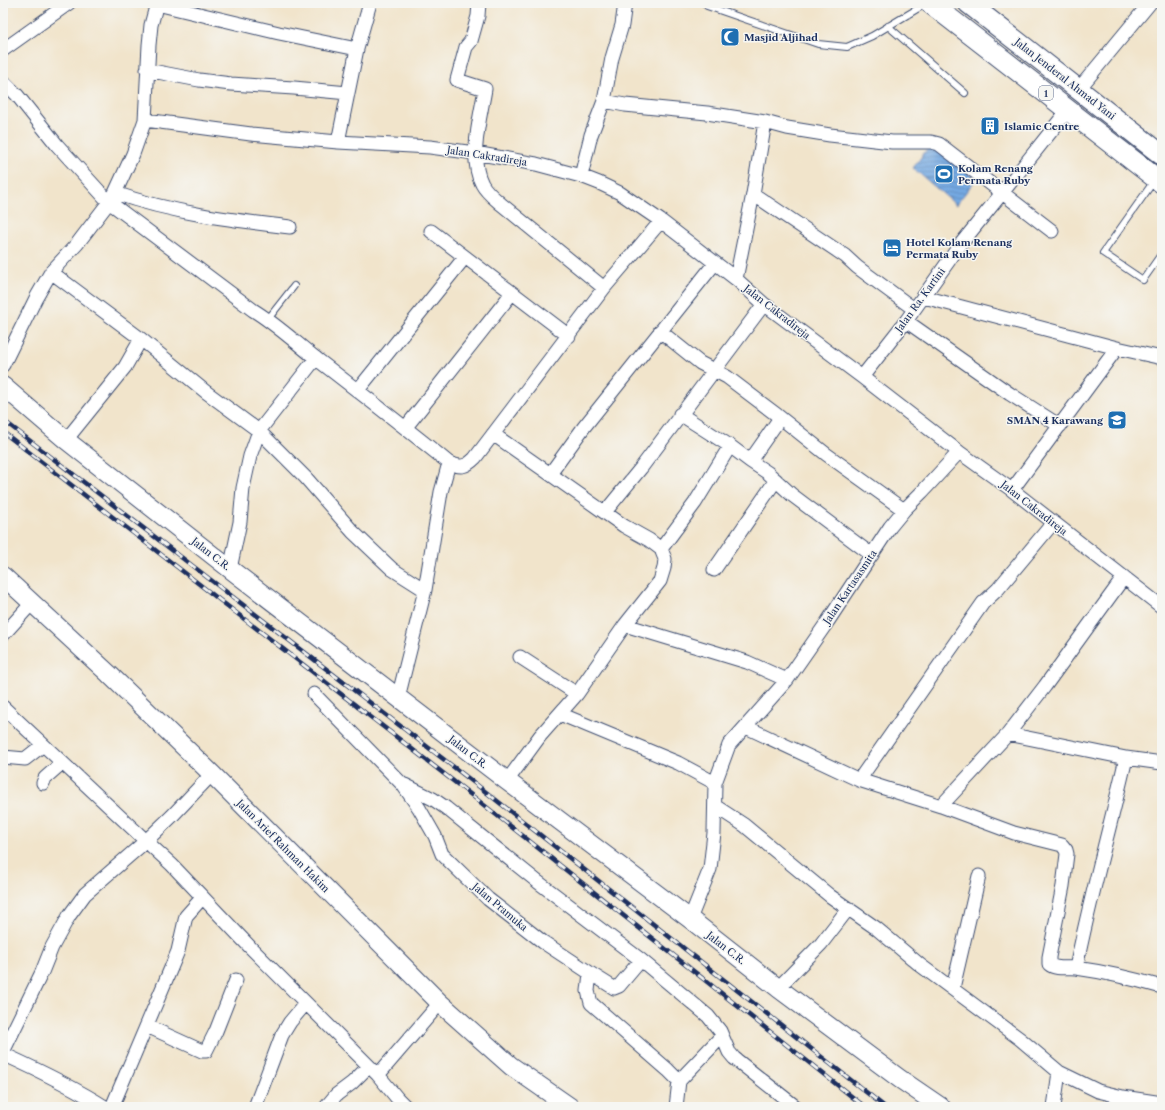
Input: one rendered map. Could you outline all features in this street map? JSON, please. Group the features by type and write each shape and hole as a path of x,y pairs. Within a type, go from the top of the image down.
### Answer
{"main road":[{"name":"1","path":"929,3 1159,180"},
{"name":"Jalan Jenderal Ahmad Yani","path":"968,3 1162,155"}],"street":[{"path":"3,50 69,3"},
{"path":"3,365 36,298 51,272 77,244 112,198 133,154 145,120 147,70 151,28 157,3 357,49"},
{"path":"338,142 357,49 370,3"},
{"path":"480,3 471,41 466,47 457,80 485,89 476,153 477,169 481,182 486,190 501,204 604,288"},
{"path":"581,176 591,135 604,101 612,58 622,25 626,3"},
{"path":"1078,90 1150,3"},
{"path":"147,70 198,80 237,85 348,93"},
{"path":"3,81 17,95 57,145 112,198 253,310 268,319 406,427 449,463 457,467 463,467 469,464 569,336 604,288 661,221"},
{"path":"604,101 625,105 707,113 766,122 787,128 830,135 892,142 931,142 938,144 1052,231"},
{"name":"Jalan Ra. Kartini","path":"862,376 924,297 960,245 1068,110"},
{"name":"Jalan Cakradireja","path":"145,120 251,134 338,142 430,147 476,153 536,164 581,176 620,193 661,221 736,279 764,304 862,376 959,452 1012,490 1162,606"},
{"path":"736,279 754,194 766,122"},
{"path":"754,194 845,256 857,267 914,309"},
{"path":"112,198 137,201 195,214 290,227"},
{"path":"431,231 569,336"},
{"path":"358,390 465,257"},
{"path":"550,474 584,427 715,263"},
{"path":"51,272 141,339 206,392 259,431 306,478 353,532 392,569 425,590"},
{"path":"406,427 512,293"},
{"path":"924,297 1117,348 1162,358"},
{"path":"605,512 764,304"},
{"path":"906,321 1010,394 1060,426"},
{"path":"660,331 700,363 726,377 826,454 904,510"},
{"path":"66,440 125,367 141,339"},
{"path":"1012,490 1117,348"},
{"path":"230,569 240,522 243,488 250,456 259,431 316,358"},
{"name":"Jalan C.R.","path":"3,386 66,440 230,569 690,919 778,988 900,1079 941,1107"},
{"path":"680,414 730,446 776,480 792,495 872,554"},
{"path":"750,461 780,418"},
{"path":"493,434 661,549 664,559 662,577 577,694 540,736 507,781"},
{"path":"661,549 695,503 730,446"},
{"name":"Jalan Kartasasmita","path":"690,919 710,869 714,833 715,783 729,744 787,680 890,527 904,510 959,452"},
{"path":"398,698 425,590 441,492 449,463"},
{"path":"714,570 776,480"},
{"path":"859,780 983,603 998,589 1053,523"},
{"name":"Jalan Arief Rahman Hakim","path":"3,576 109,674 212,774 440,1003 511,1066 570,1107"},
{"path":"941,806 1008,734 1045,686 1124,577"},
{"path":"3,635 32,603"},
{"path":"625,626 747,662 787,680"},
{"path":"520,657 577,694"},
{"name":"Jalan Pramuka","path":"314,694 403,784 435,836 442,854 488,899 543,942 614,988 619,986 640,960"},
{"path":"3,707 172,865 202,898 374,1070 406,1107"},
{"path":"560,714 678,764 715,783"},
{"path":"746,727 859,780 941,806 1014,833 1062,845 1067,854 1063,886 1049,961 1052,966 1076,968 1162,986"},
{"path":"1008,734 1126,758 1162,763"},
{"path":"3,757 25,759 43,744"},
{"path":"1076,968 1088,910 1100,869 1126,758"},
{"path":"43,783 45,778 62,763"},
{"path":"105,1107 55,1078 3,1053 42,972 52,947 69,916 85,894 146,841 212,774"},
{"path":"403,784 446,808 538,882 640,960 708,1016 722,1036 729,1052 734,1058 796,1107"},
{"path":"715,806 744,825 830,896 1020,1039 1059,1072 1098,1091 1123,1097 1162,1103"},
{"path":"953,988 979,876"},
{"path":"112,1107 176,957 186,916 202,898"},
{"path":"778,988 820,944 848,909"},
{"path":"590,973 588,991 591,1003 679,1081"},
{"path":"147,1026 196,1049 204,1052 206,1051 216,1031 236,980"},
{"path":"255,1107 282,1035 290,1022 306,1003"},
{"path":"326,1107 336,1095 352,1083 374,1070 440,1003"},
{"path":"676,1107 679,1081 722,1036"},
{"path":"1054,1107 1059,1072"}],"lane":[{"path":"705,3 707,6 818,44 847,47 872,36 929,3"},
{"path":"888,26 965,93"},
{"path":"1159,180 1103,253 1143,280 1162,253"},
{"path":"268,319 294,286"}],"water":[{"name":"Kolam Renang Permata Ruby","path":"931,144 976,179 956,205 913,168"}],"railway":[{"path":"3,420 477,785 885,1107"},
{"path":"3,432 470,794 865,1107"}],"place":[{"name":"Masjid Aljihad","path":"730,37"},
{"name":"Islamic Centre","path":"990,126"},
{"name":"Kolam Renang Permata Ruby","path":"944,174"},
{"name":"Hotel Kolam Renang Permata Ruby","path":"892,248"},
{"name":"SMAN 4 Karawang","path":"1117,420"}]}
